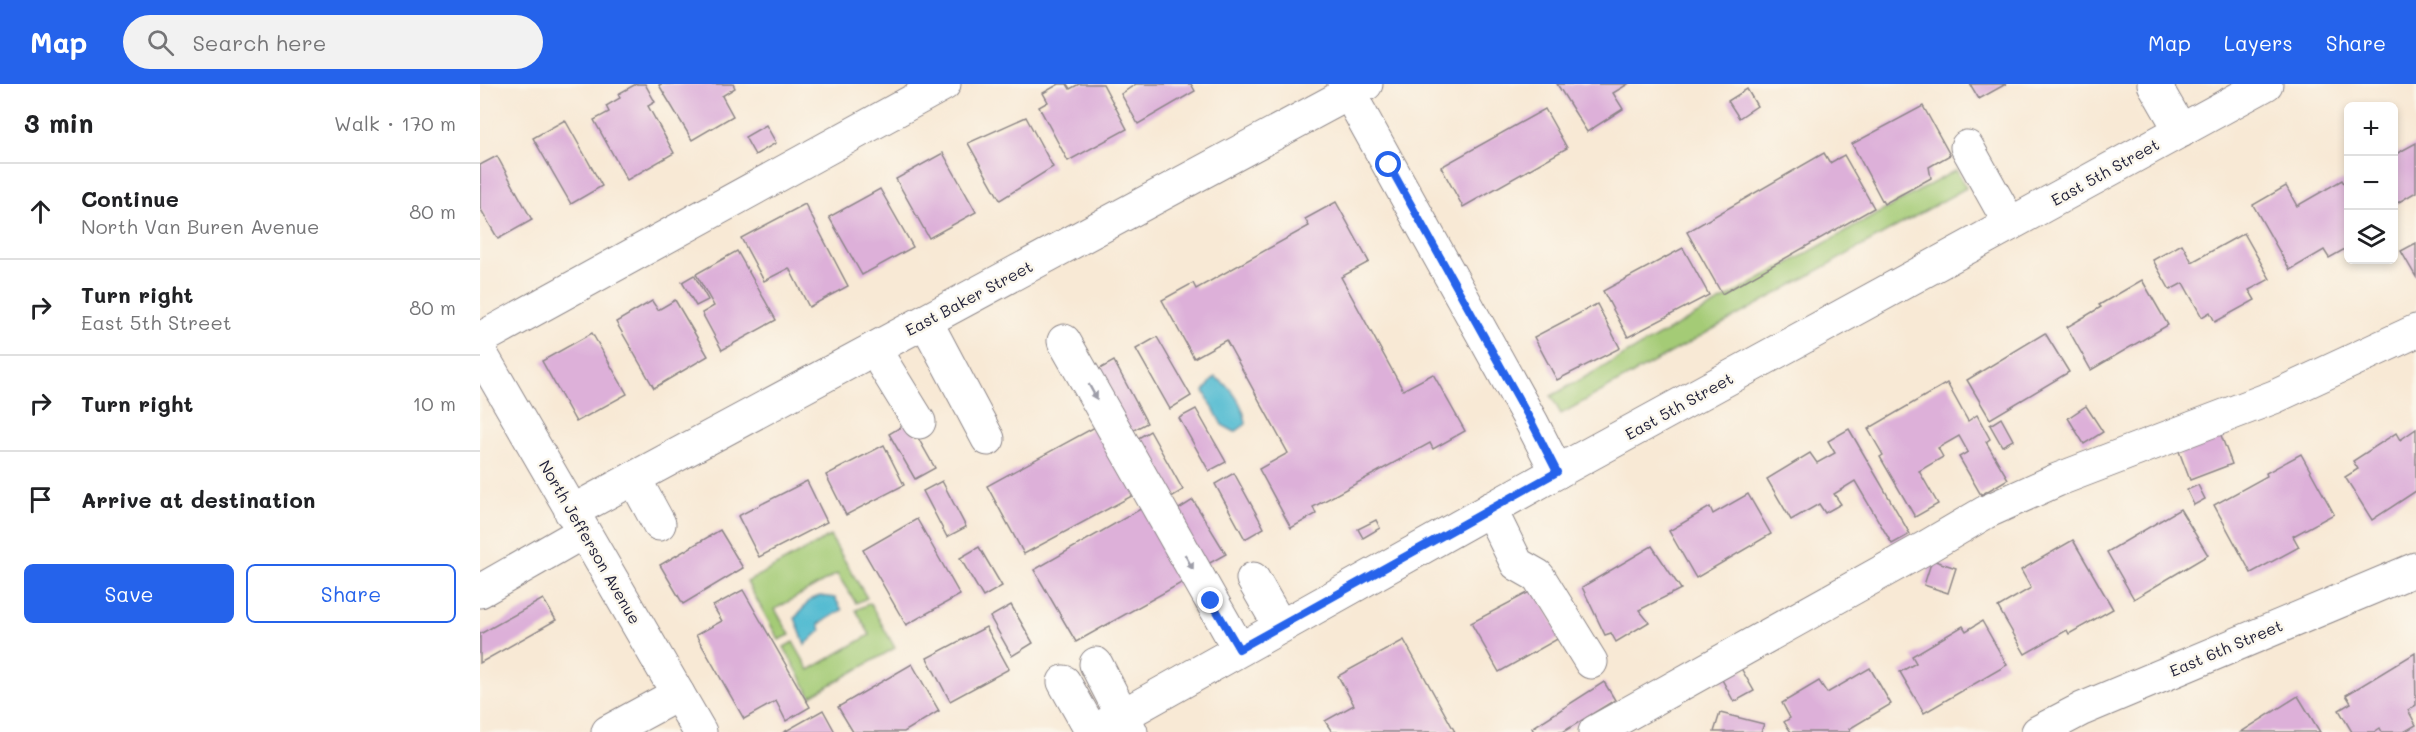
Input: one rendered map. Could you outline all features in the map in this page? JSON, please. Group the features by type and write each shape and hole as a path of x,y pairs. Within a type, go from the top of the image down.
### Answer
{"street":[{"path":"482,356 944,84"},
{"path":"2154,84 2181,131"},
{"name":"East 5th Street","path":"1093,732 1126,724 1239,649 2266,84"},
{"path":"1353,87 1557,472"},
{"name":"East Baker Street","path":"480,591 634,478 926,322 1353,87"},
{"path":"1967,147 2010,224"},
{"path":"926,322 988,439"},
{"path":"1595,732 1986,512 2057,480 2274,397 2416,331"},
{"path":"1064,341 1239,649"},
{"path":"874,350 919,422"},
{"name":"North Jefferson Avenue","path":"482,356 700,732"},
{"path":"634,478 660,524"},
{"path":"1490,509 1517,564 1538,576 1591,662"},
{"name":"East 6th Street","path":"2038,732 2082,709 2416,569"},
{"path":"1253,579 1280,627"},
{"path":"1096,664 1126,724"},
{"path":"1064,682 1093,732"},
{"path":"608,732 678,694"}],"green space":[{"path":"1956,170 1966,188 1561,414 1551,396"},
{"path":"830,536 867,598 856,603 837,574 775,609 790,635 779,640 747,582"},
{"path":"870,603 895,648 811,696 784,647 793,642 809,670 870,635 856,610"}],"water":[{"path":"1215,377 1232,391 1243,410 1246,424 1235,432 1222,425 1204,391"},
{"path":"820,596 835,598 842,610 819,624 821,630 805,645 795,618 811,599"}],"building":[{"path":"636,84 645,84 655,102 648,106 674,153 627,180 594,120 609,112 606,106 620,98 618,94"},
{"path":"733,84 735,88 722,96 733,116 692,140 659,85"},
{"path":"1059,84 1067,84 1070,89 1079,84 1103,84 1127,129 1068,161 1039,107 1048,102 1043,93"},
{"path":"1136,84 1191,84 1195,91 1138,124 1121,94"},
{"path":"1557,84 1628,84 1613,93 1623,109 1587,132"},
{"path":"1970,84 2006,84 1979,99"},
{"path":"1747,89 1757,106 1739,118 1728,101"},
{"path":"1923,106 1950,155 1929,167 1931,178 1884,204 1852,144"},
{"path":"1545,109 1567,148 1463,207 1441,167"},
{"path":"1026,117 1053,167 1000,200 968,143"},
{"path":"565,120 602,186 571,204 533,138"},
{"path":"766,125 776,143 755,155 745,137"},
{"path":"2416,143 2416,192 2398,203 2398,156 2398,153"},
{"path":"943,153 976,212 929,238 896,179"},
{"path":"1824,153 1830,163 1844,155 1874,208 1722,294 1687,232"},
{"path":"497,156 532,220 498,239 480,208 480,165"},
{"path":"2342,180 2344,184 2344,250 2329,258 2324,250 2290,270 2253,205 2286,186 2297,206"},
{"path":"880,189 913,247 862,275 829,217"},
{"path":"1336,202 1369,262 1341,277 1403,390 1433,374 1465,431 1433,449 1430,443 1313,507 1316,514 1291,528 1259,469 1288,453 1226,340 1194,358 1162,300 1193,283 1196,289 1309,226 1305,219"},
{"path":"805,204 848,286 809,307 789,268 764,281 741,238"},
{"path":"2244,233 2270,279 2249,290 2255,300 2215,322 2210,312 2202,317 2183,283 2170,290 2153,260 2182,244 2192,262"},
{"path":"2416,243 2416,277 2401,251"},
{"path":"1683,248 1709,295 1628,337 1603,291"},
{"path":"737,251 776,320 722,350 702,313 714,306 696,274"},
{"path":"694,275 708,300 696,306 682,282"},
{"path":"2142,280 2168,325 2091,370 2067,327"},
{"path":"675,300 708,356 654,388 616,322 652,301 658,310"},
{"path":"1597,304 1620,348 1557,380 1534,337"},
{"path":"592,333 627,394 576,422 542,361"},
{"path":"2045,333 2069,372 1990,419 1967,380"},
{"path":"1157,337 1191,396 1170,409 1136,349"},
{"path":"1114,361 1147,423 1128,433 1094,372"},
{"path":"1947,383 1968,421 1977,415 1990,439 1986,442 2008,479 1981,495 1959,457 1968,452 1959,436 1938,448 1943,457 1919,471 1938,504 1915,517 1880,457 1883,455 1868,429"},
{"path":"2086,406 2103,432 2084,444 2068,418"},
{"path":"1196,409 1226,462 1209,471 1179,418"},
{"path":"2001,418 2013,440 2002,446 1990,425"},
{"path":"1106,421 1143,490 1024,554 987,486"},
{"path":"909,422 935,468 915,479 889,434"},
{"path":"1849,429 1910,534 1892,544 1855,481 1834,494 1841,504 1825,513 1819,504 1791,520 1767,479 1810,453 1817,463 1835,453 1828,441"},
{"path":"2416,429 2416,491 2372,520 2345,477 2358,469 2353,461 2396,433 2400,440"},
{"path":"2219,430 2232,464 2190,480 2177,446"},
{"path":"1150,431 1183,490 1163,502 1130,443"},
{"path":"884,445 904,485 846,515 826,475"},
{"path":"2301,454 2334,514 2293,536 2299,547 2251,573 2214,505"},
{"path":"1234,473 1264,528 1245,539 1215,484"},
{"path":"807,481 827,522 759,557 738,516"},
{"path":"942,481 966,527 947,537 923,491"},
{"path":"2198,485 2205,499 2194,505 2187,490"},
{"path":"1748,494 1771,534 1696,578 1669,531 1710,507 1713,514"},
{"path":"1193,500 1226,554 1199,569 1171,514"},
{"path":"1151,503 1192,577 1076,642 1034,570"},
{"path":"2180,509 2208,555 2134,599 2107,552"},
{"path":"917,519 960,595 906,625 863,550"},
{"path":"1376,520 1380,528 1363,538 1358,529"},
{"path":"720,530 743,568 683,604 660,565"},
{"path":"2073,540 2113,609 2069,634 2067,630 2025,654 1998,607 2031,588 2021,570"},
{"path":"1652,546 1681,589 1639,610 1649,622 1616,642 1611,633 1605,635 1582,587"},
{"path":"979,547 1002,586 983,597 960,558"},
{"path":"1932,560 1956,568 1948,593 1924,585"},
{"path":"1535,589 1561,637 1499,672 1471,623"},
{"path":"743,590 810,707 786,721 776,701 744,719 696,635 722,621 713,606"},
{"path":"543,599 556,620 480,663 480,634"},
{"path":"1011,605 1033,643 1012,656 990,617"},
{"path":"1982,621 2007,665 1924,713 1900,672 1916,663 1912,656 1963,626 1966,631"},
{"path":"986,627 1009,669 950,701 927,658"},
{"path":"1404,640 1455,732 1332,732 1325,721 1354,705 1338,676"},
{"path":"2415,653 2416,705 2408,710 2416,725 2404,732 2382,732 2380,728 2374,732 2352,732 2339,710 2351,703 2346,695"},
{"path":"1738,663 1754,691 1734,702 1719,674"},
{"path":"912,664 939,711 904,732 853,732 838,707"},
{"path":"1870,668 1891,704 1849,729 1851,732 1791,732 1784,722 1790,718 1782,703 1819,681 1827,693"},
{"path":"1604,682 1615,700 1563,732 1534,732 1532,728"},
{"path":"2298,696 2320,732 2241,732"},
{"path":"823,710 835,732 784,732"},
{"path":"1720,713 1764,724 1761,732 1714,732"}],"route":[{"path":"1211,601 1239,649 1557,472 1389,165"}]}
